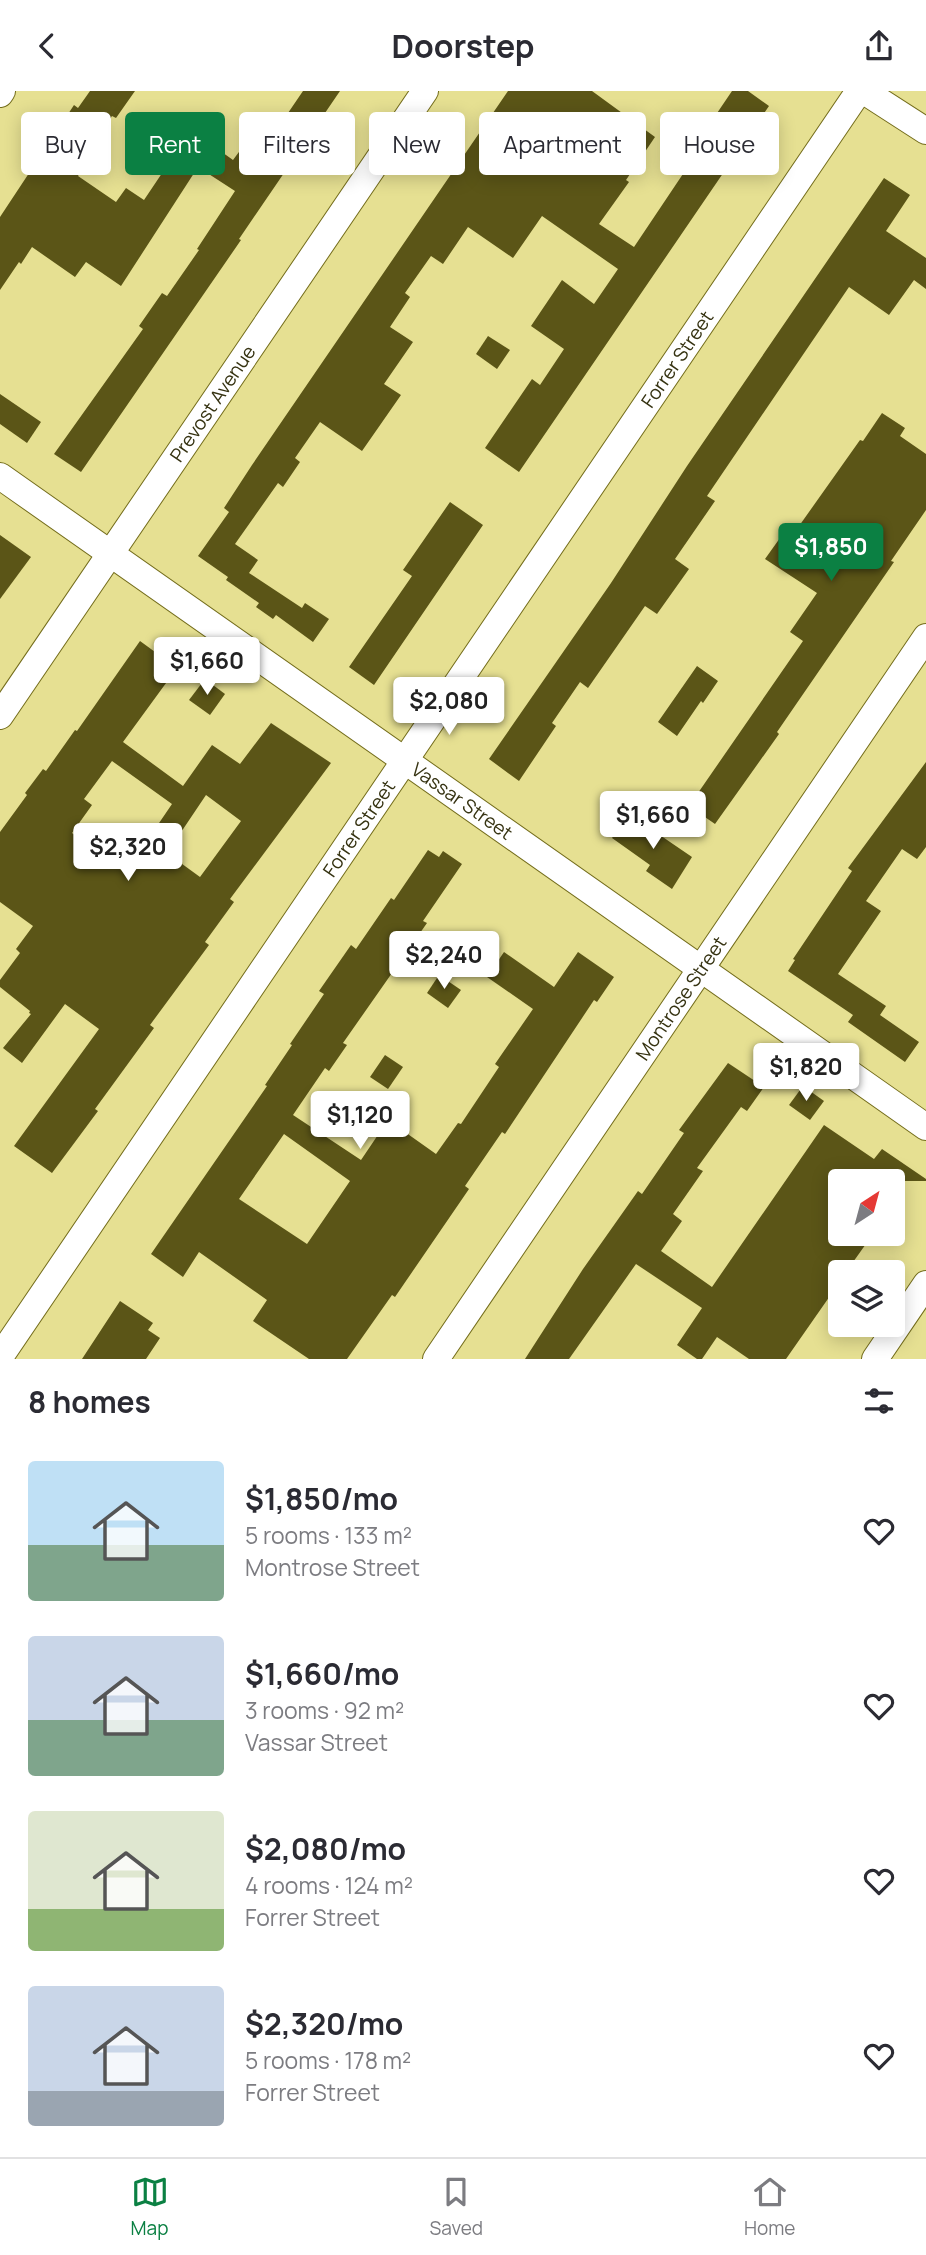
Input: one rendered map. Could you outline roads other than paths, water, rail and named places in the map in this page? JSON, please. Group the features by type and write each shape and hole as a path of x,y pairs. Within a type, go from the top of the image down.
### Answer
{"street":[{"name":"Prevost Avenue","path":"0,716 425,91"},
{"path":"862,91 926,131"},
{"name":"Forrer Street","path":"0,1357 862,91"},
{"name":"Vassar Street","path":"0,476 926,1127"},
{"name":"Montrose Street","path":"436,1359 926,637"},
{"path":"875,1359 926,1283"}]}
